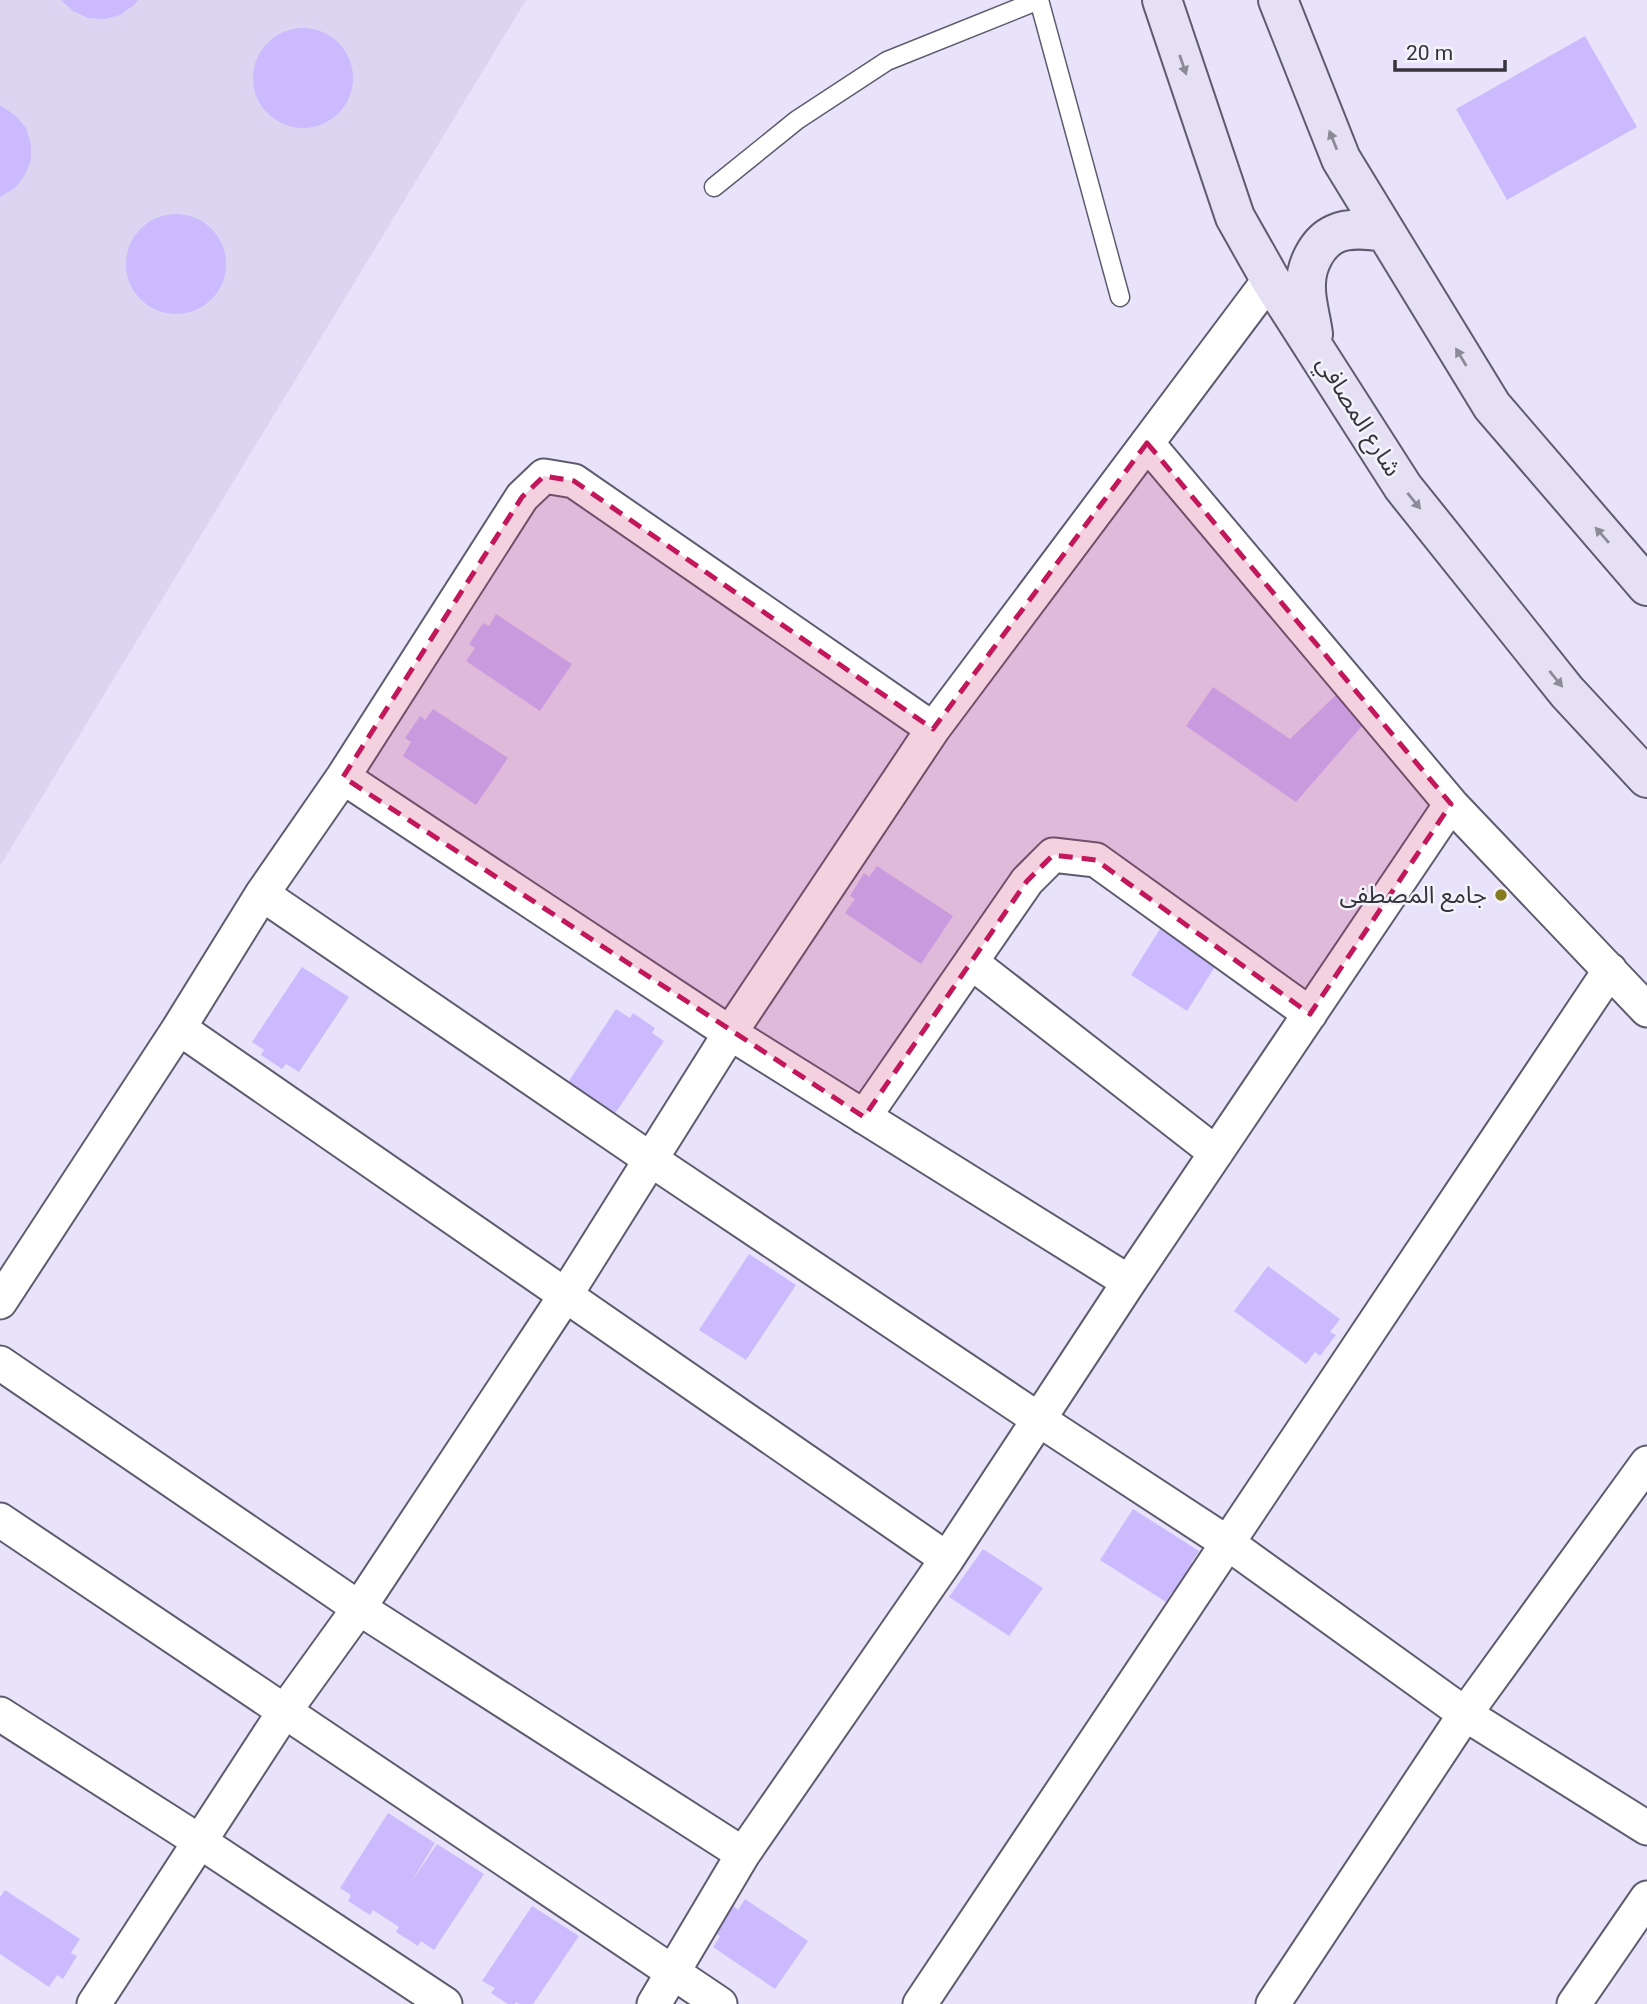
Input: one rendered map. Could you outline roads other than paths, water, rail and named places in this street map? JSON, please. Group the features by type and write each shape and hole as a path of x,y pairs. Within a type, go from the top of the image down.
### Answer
{"main road":[{"name":"شارع المصافي","path":"1162,0 1235,217 1270,279 1403,487 1567,692 1647,778"},
{"path":"1278,0 1341,159 1492,407 1647,586"},
{"path":"1270,279 1358,187"},
{"path":"1316,349 1306,286 1308,266 1318,249 1335,234 1359,229 1385,232"}],"street":[{"path":"94,2004 284,1712 359,1608 565,1296 730,1033 933,729 1270,279"},
{"path":"1147,443 1451,804 1647,1010"},
{"path":"0,1302 179,1028 262,894 343,777 522,497 544,476 574,481 933,729"},
{"path":"343,777 730,1033 1129,1282"},
{"path":"654,2004 743,1854 947,1559 1129,1282 1451,804"},
{"path":"864,1116 1027,881 1053,855 1096,860 1310,1014"},
{"path":"262,894 650,1159 1229,1544 1465,1714 1647,1828"},
{"path":"971,962 1216,1153"},
{"path":"920,2004 1610,970"},
{"path":"179,1028 947,1559"},
{"path":"0,1363 359,1608 743,1854"},
{"path":"1273,2004 1465,1714 1647,1463"},
{"path":"0,1520 720,2004"},
{"path":"0,1714 444,2004"},
{"path":"1574,2004 1647,1898"}],"lane":[{"path":"714,187 797,120 887,61 1039,0 1120,298"}],"place":[{"name":"جامع المصطفى","path":"1501,895"}]}
